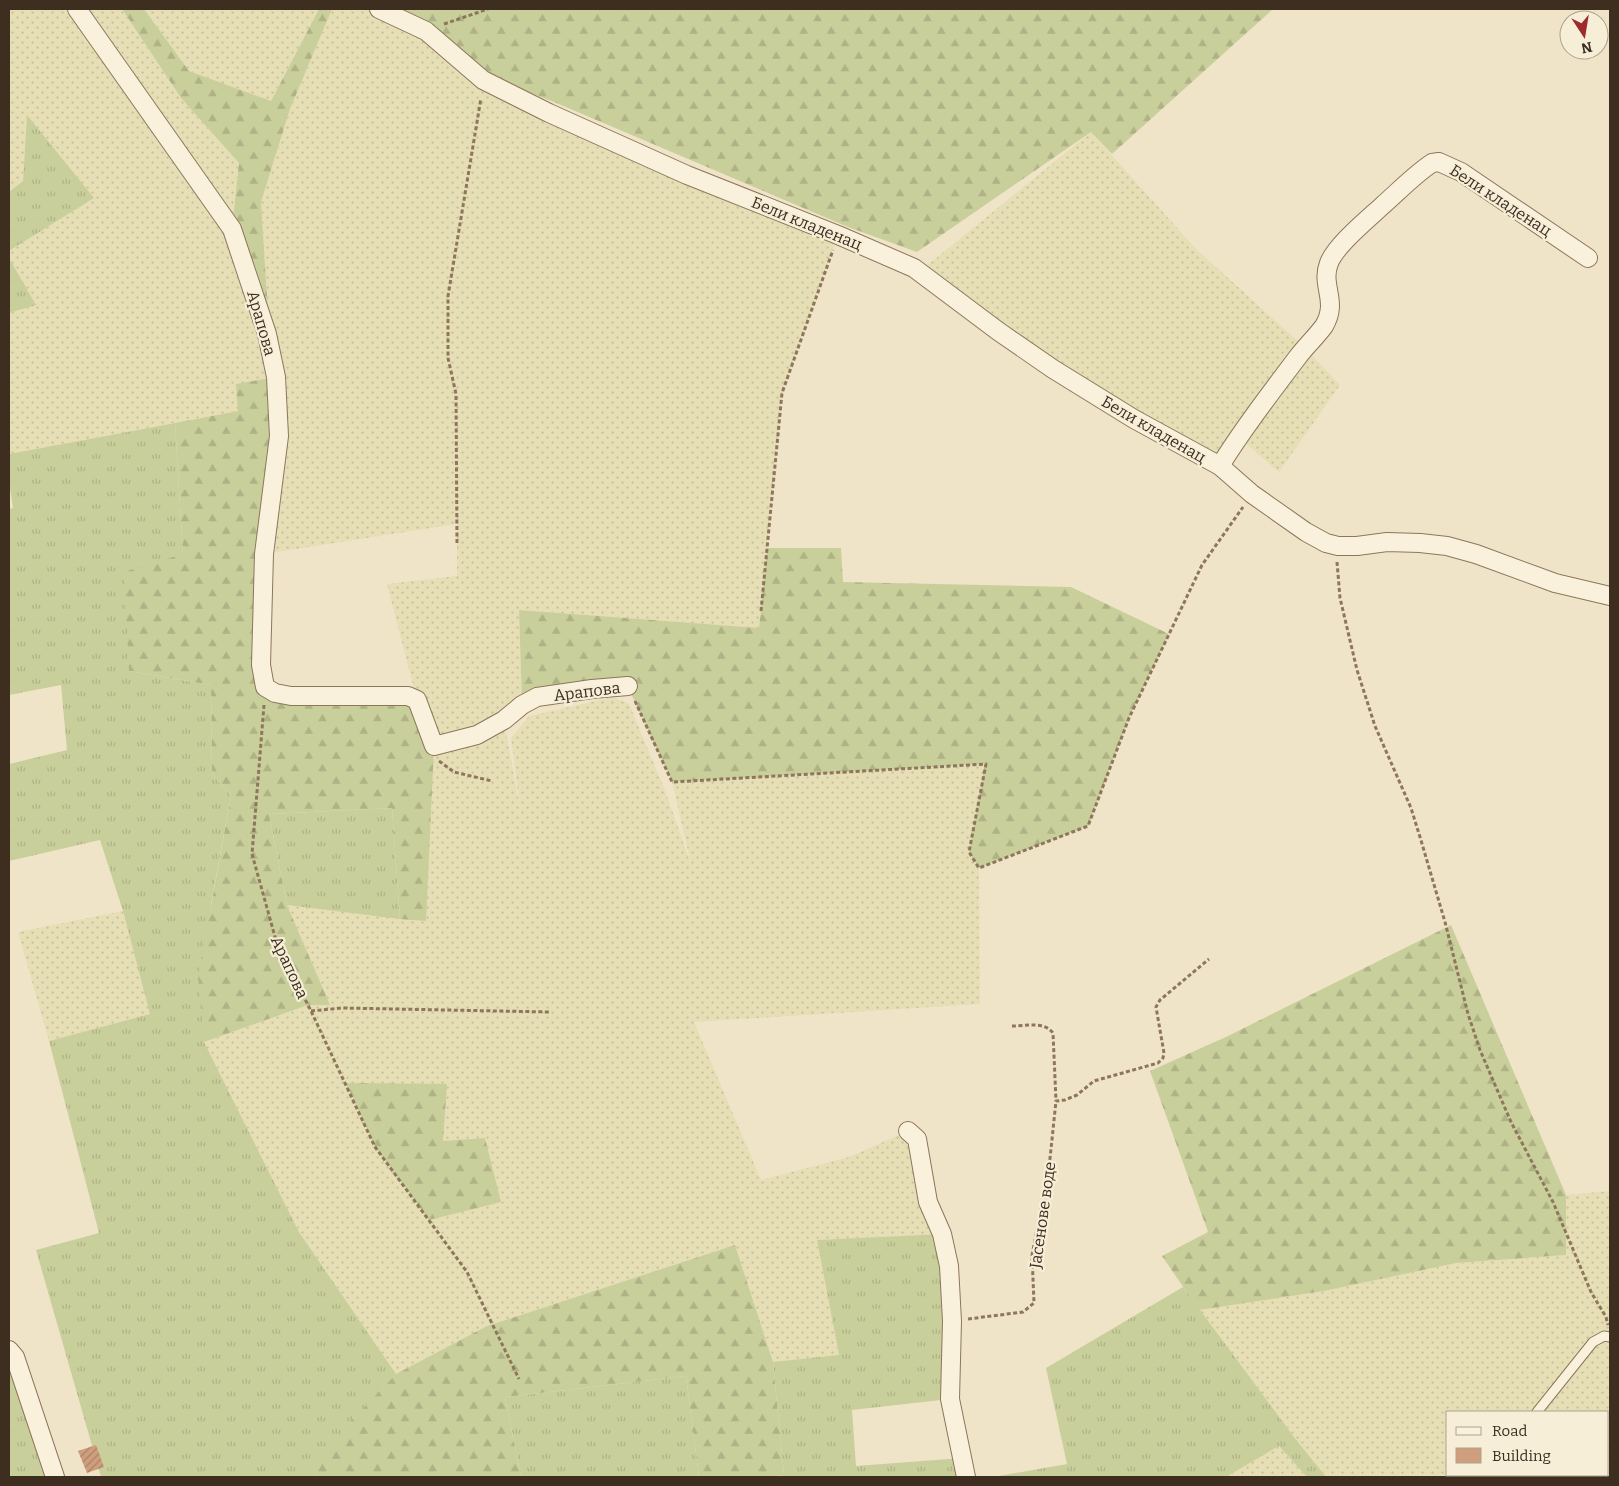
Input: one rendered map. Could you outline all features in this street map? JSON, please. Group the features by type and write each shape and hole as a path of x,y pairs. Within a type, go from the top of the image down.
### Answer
{"street":[{"name":"Арапова","path":"77,9 232,229 267,334 276,377 279,436 264,554 261,665 265,687"},
{"name":"Бели кладенац","path":"379,9 426,31 483,80 549,113 686,175 838,235 914,268 998,331 1053,369 1134,419 1220,466 1252,494 1306,532 1326,543 1338,546 1357,546 1387,542 1447,546 1484,556 1555,583 1578,590 1610,596"},
{"name":"Бели кладенац","path":"1220,466 1238,437 1329,316 1331,307 1326,284 1326,272 1329,262 1337,250 1386,203 1432,163 1439,162 1461,172 1588,258"},
{"name":"Арапова","path":"434,746 477,735 504,720 522,705 537,697 628,686"},
{"path":"265,687 275,693 291,696 408,696 418,700 434,746"},
{"path":"908,1131 917,1139 928,1202 942,1234 951,1286 950,1399 966,1477"},
{"path":"9,1350 15,1357 55,1477"}],"lane":[{"path":"1537,1411 1594,1342 1600,1337 1609,1336"}],"path":[{"path":"426,31 488,9"},
{"path":"457,543 456,394 448,358 448,296 483,80"},
{"path":"761,611 782,393 838,235"},
{"path":"628,686 672,782 986,764 969,852 979,868 1088,826 1129,718 1202,565 1252,494"},
{"path":"1338,546 1338,586 1357,670 1375,726 1410,808 1420,837 1480,1050 1511,1122 1553,1202 1591,1292 1606,1317 1609,1336"},
{"name":"Арапова","path":"265,687 252,854 277,944 312,1011 342,1008 550,1012"},
{"path":"434,746 436,757 454,772 492,781"},
{"path":"1056,1101 1077,1095 1094,1081 1158,1064 1163,1058 1164,1053 1156,1007 1160,1000 1209,958"},
{"path":"312,1011 375,1147 468,1272 520,1378"},
{"name":"Јасенове воде","path":"952,1321 1023,1312 1034,1303 1032,1255 1049,1168 1056,1101 1053,1032 1048,1027 1043,1026 1012,1026"}],"shaded area":[{"path":"9,9 122,9 181,98 239,163 232,229 268,312 261,202 290,109 332,9 379,9 483,80 838,235 782,393 759,628 519,610 522,705 504,721 520,808 511,738 529,716 613,697 629,704 663,785 691,864 672,782 986,764 969,852 979,868 980,1004 694,1022 761,1180 849,1157 908,1131 942,1234 817,1240 839,1356 773,1362 735,1245 487,1326 396,1374 299,1232 204,1042 308,1005 330,1005 287,905 426,921 417,700 387,584 457,576 457,524 264,554 238,411 9,454 9,313 35,305 9,258 9,251 94,198 27,116 23,181 9,192","holes":["346,1083 443,1142 375,1147"]},
{"path":"144,9 319,9 271,101 189,71"},
{"path":"1091,132 1196,249 1302,345 1340,385 1279,472 1238,437 1222,462 1044,354 924,268"},
{"path":"123,911 150,1014 49,1041 18,932"},
{"path":"1610,1191 1610,1477 1326,1477 1199,1310 1324,1291 1456,1263 1566,1255 1566,1195"},
{"path":"1279,1446 1307,1477 1226,1477"}],"green space":[{"path":"122,9 144,9 189,71 271,101 319,9 332,9 290,109 261,202 268,312 276,377 232,229 239,163 181,98"},
{"path":"379,9 1273,9 1112,154 1091,132 917,252 848,227 554,102 491,78"},
{"path":"27,115 94,198 9,251 9,192 23,181"},
{"path":"9,258 36,305 9,313"},
{"path":"276,377 265,687 408,696 434,746 426,921 400,919 392,808 269,814 287,905 330,1005 308,1005 204,1042 198,977 231,796 212,774 211,685 129,671 124,572 183,554 175,423 238,411 236,384"},
{"path":"175,423 183,554 129,671 211,685 212,774 231,796 211,904 204,1042 299,1232 396,1374 312,1462 317,1477 101,1477 36,1250 99,1233 49,1041 150,1014 123,911 100,840 9,861 9,764 67,750 61,685 9,695 9,509 13,508 9,482 9,454"},
{"path":"767,548 841,548 843,582 1071,587 1169,634 1129,718 1088,826 979,868 969,852 985,764 672,782 628,687 522,705 519,610 759,628"},
{"path":"392,808 400,919 287,905 269,814"},
{"path":"1451,925 1566,1195 1566,1255 1456,1263 1324,1291 1199,1310 1162,1256 1208,1232 1150,1071 1228,1036"},
{"path":"346,1083 447,1084 443,1141 485,1138 501,1202 429,1220 375,1147"},
{"path":"942,1234 950,1399 852,1410 856,1466 962,1458 966,1477 767,1477 784,1475 773,1362 839,1355 817,1240"},
{"path":"735,1245 773,1362 784,1475 767,1477 699,1477 686,1376 505,1397 521,1477 317,1477 311,1462 396,1374 487,1326"},
{"path":"1183,1287 1294,1437 1326,1477 1307,1477 1279,1446 1226,1477 993,1477 1067,1464 1046,1368"},
{"path":"9,1350 55,1477 9,1477"},
{"path":"686,1376 699,1477 521,1477 505,1397"}],"building":[{"path":"96,1445 104,1467 87,1473 78,1451"}]}
